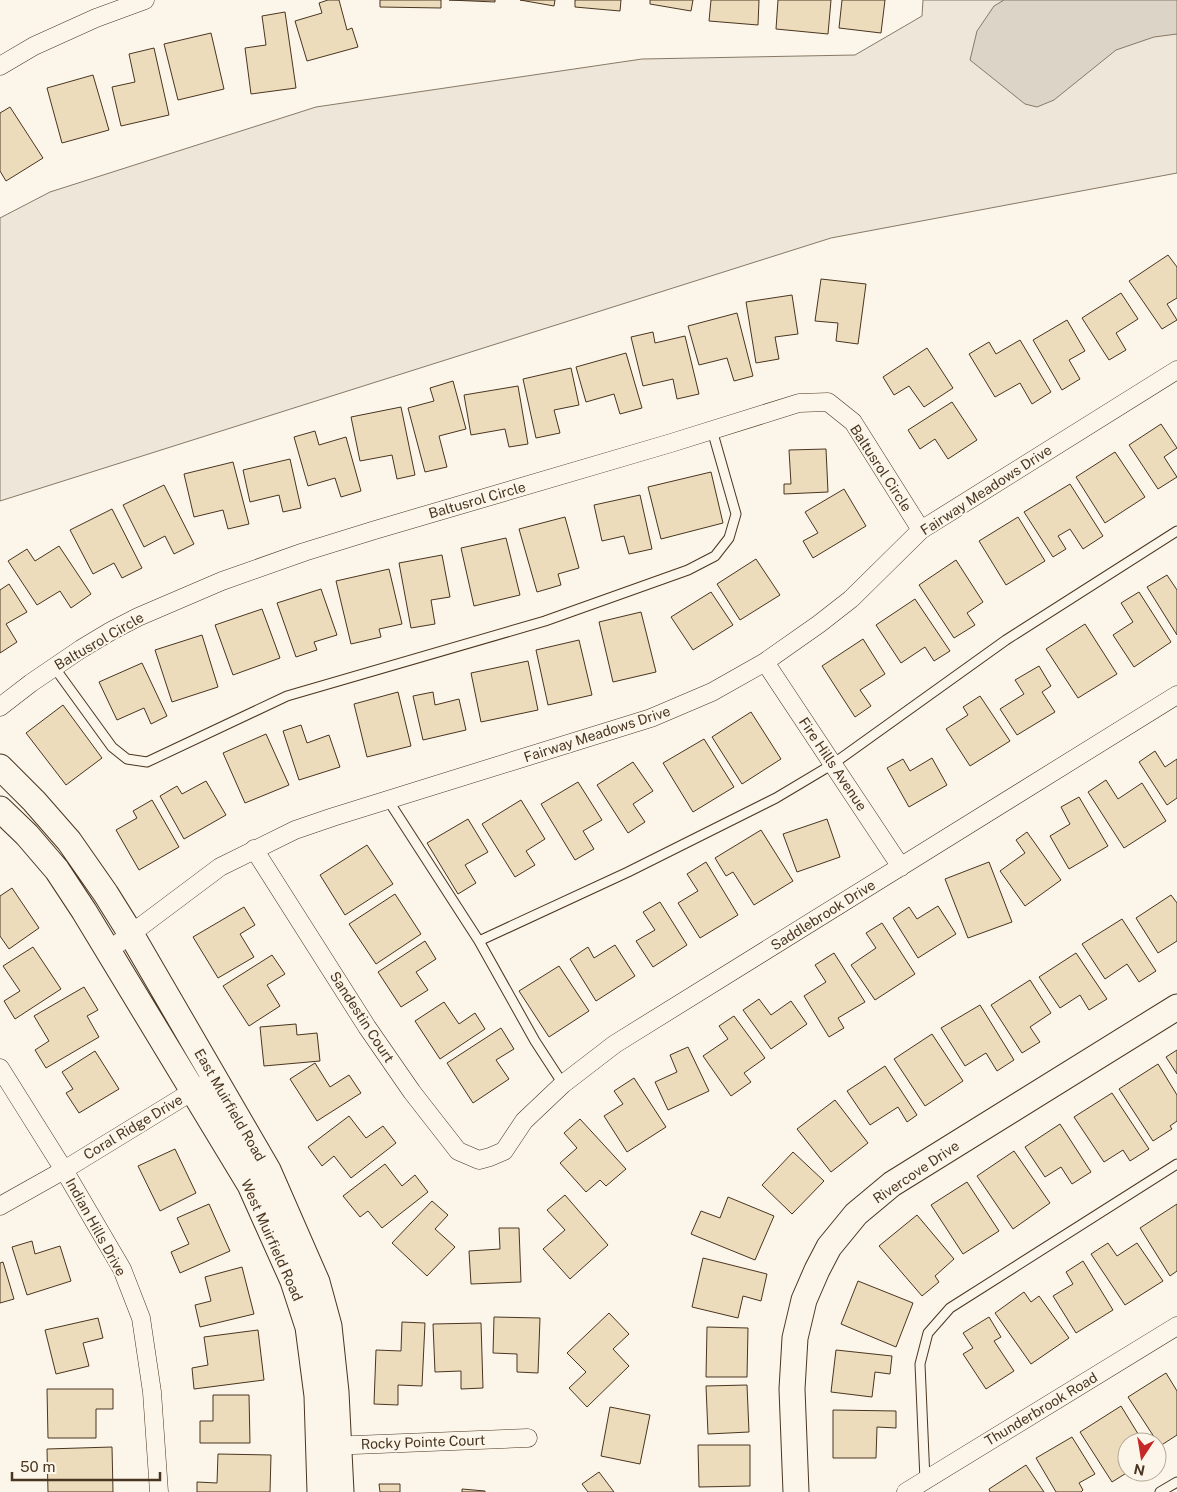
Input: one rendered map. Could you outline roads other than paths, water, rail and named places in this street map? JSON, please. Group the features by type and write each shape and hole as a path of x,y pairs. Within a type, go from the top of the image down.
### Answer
{"street":[{"path":"0,66 34,46 96,18 145,0"},
{"name":"Fairway Meadows Drive","path":"108,951 220,867 295,830 651,718 712,692 765,662 851,599 922,530 1177,370"},
{"name":"Baltusrol Circle","path":"0,707 54,667 124,624 222,581 304,552 375,530 799,403 828,402 853,422 922,530"},
{"name":"Fire Hills Avenue","path":"765,662 901,867"},
{"name":"Saddlebrook Drive","path":"490,1158 504,1152 524,1121 563,1084 615,1044 1177,695"},
{"name":"East Muirfield Road","path":"0,767 34,801 69,841 106,894 132,934 268,1170 317,1282 329,1326 336,1392 329,1446 342,1492"},
{"name":"East Muirfield Road","path":"0,809 27,835 57,870 84,911 193,1091"},
{"name":"Sandestin Court","path":"254,849 367,1027 412,1092 458,1151 479,1160 490,1158"},
{"name":"Rivercove Drive","path":"796,1492 792,1389 795,1338 804,1300 828,1247 856,1214 892,1184 1177,1007"},
{"name":"Indian Hills Drive","path":"0,1068 64,1170 122,1269 141,1318 152,1392 159,1492"},
{"name":"Coral Ridge Drive","path":"0,1206 64,1170 214,1078"},
{"name":"West Muirfield Road","path":"193,1091 250,1185 293,1281 308,1327 317,1396 329,1446 320,1492"},
{"name":"Thunderbrook Road","path":"906,1492 1177,1326"},
{"name":"Rocky Pointe Court","path":"329,1446 528,1438"}],"lane":[{"path":"54,667 112,747 127,759 147,762 287,696 545,621 688,570 715,556 729,538 736,514 712,430"},
{"path":"479,941 628,872 776,798 833,764 1006,640 1177,532"},
{"path":"388,800 479,941 535,1041 563,1084"},
{"path":"925,1480 920,1364 928,1333 950,1308 1177,1164"},
{"path":"1160,1492 1177,1482"}]}
